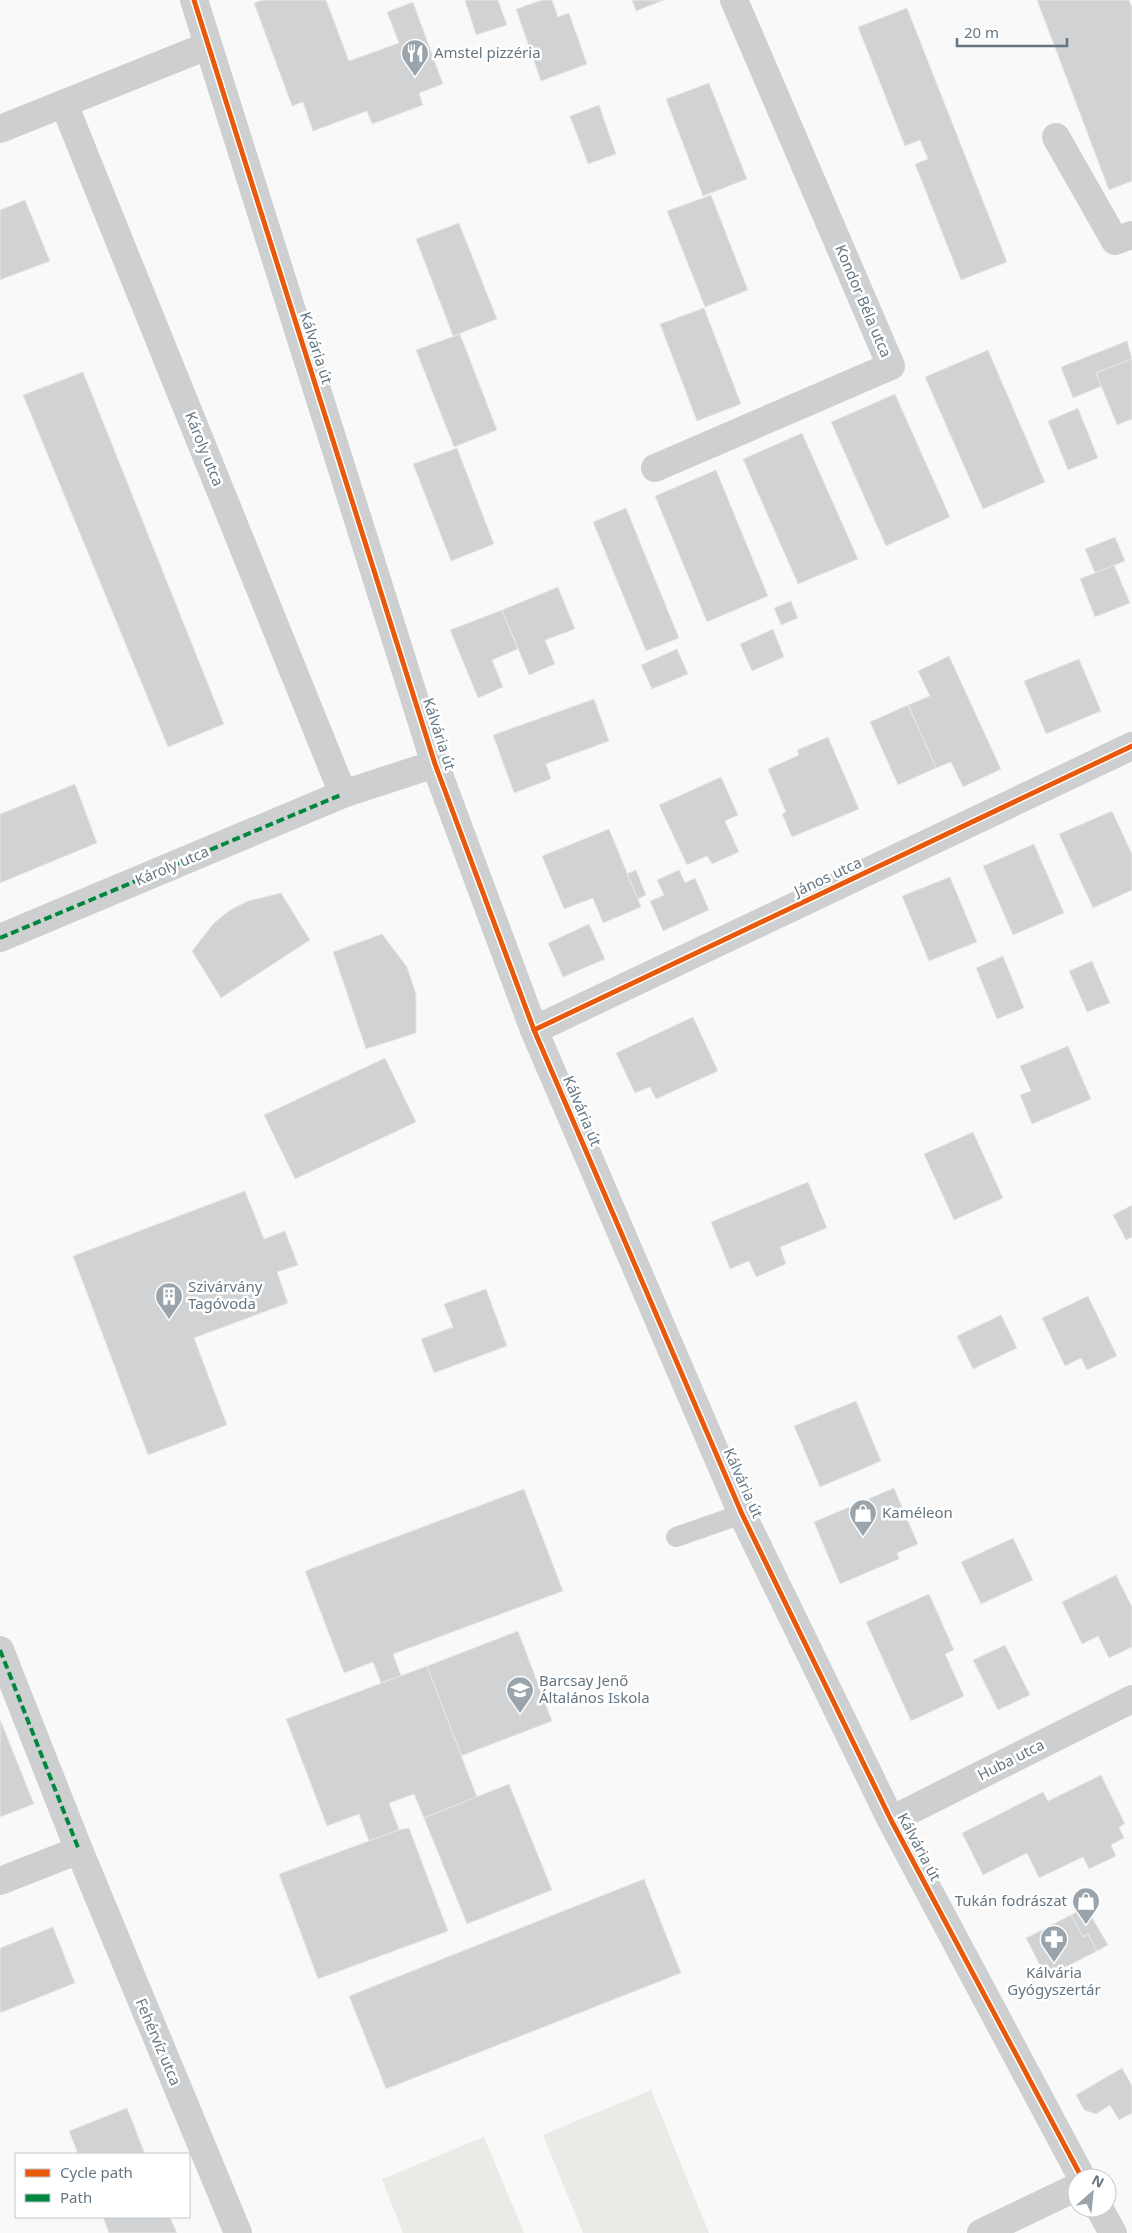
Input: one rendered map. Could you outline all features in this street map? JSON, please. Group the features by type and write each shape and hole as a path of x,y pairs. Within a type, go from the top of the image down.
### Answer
{"street":[{"name":"Kálvária út","path":"194,0 435,764 534,1030 742,1514 891,1820 1077,2168"},
{"name":"Kondor Béla utca","path":"655,468 891,366 734,0"},
{"path":"0,129 207,46"},
{"name":"Károly utca","path":"64,104 343,794"},
{"path":"1056,137 1115,241 1132,235"},
{"name":"János utca","path":"534,1030 1132,746"},
{"name":"Károly utca","path":"0,938 343,794 435,764"},
{"name":"Fehérvíz utca","path":"0,1650 78,1850 238,2233"},
{"name":"Huba utca","path":"891,1820 1132,1699"},
{"path":"0,1881 78,1850"},
{"path":"981,2233 1067,2192"},
{"path":"1105,2218 1113,2233"}],"lane":[{"path":"676,1537 742,1514"}],"shaded area":[{"path":"651,2090 709,2233 583,2233 543,2135"},
{"path":"484,2137 524,2233 403,2233 382,2179"}],"building":[{"path":"262,0 326,0 349,61 399,43 387,12 413,2 443,84 419,93 423,105 372,124 367,111 313,131 303,102 292,106 254,3"},
{"path":"465,0 498,0 507,25 476,35"},
{"path":"542,0 552,0 558,17 569,13 587,64 541,81 516,9"},
{"path":"632,0 664,0 636,11"},
{"path":"1037,0 1129,0 1132,7 1132,181 1109,190"},
{"path":"907,8 1007,262 961,280 915,164 928,159 920,140 905,146 858,27"},
{"path":"709,83 747,179 703,196 666,99"},
{"path":"599,105 616,154 588,164 570,116"},
{"path":"711,195 748,290 705,307 667,211"},
{"path":"25,200 50,261 0,280 0,210"},
{"path":"459,223 497,319 453,336 416,239"},
{"path":"704,308 741,404 697,421 660,324"},
{"path":"460,334 497,430 454,447 416,350"},
{"path":"1127,341 1132,359 1096,373 1102,386 1073,398 1061,367"},
{"path":"988,350 1045,482 983,509 925,377"},
{"path":"1132,359 1132,419 1117,425 1096,373"},
{"path":"83,372 224,724 168,747 23,395"},
{"path":"895,394 950,517 886,546 831,422"},
{"path":"1078,408 1098,458 1068,470 1048,421"},
{"path":"802,433 858,559 798,584 743,459"},
{"path":"457,448 494,544 451,561 413,464"},
{"path":"716,470 768,596 707,622 655,496"},
{"path":"626,508 679,638 646,651 593,522"},
{"path":"1115,537 1125,561 1095,573 1085,549"},
{"path":"1114,565 1130,603 1095,617 1080,579"},
{"path":"558,587 575,629 545,640 555,664 529,675 502,610"},
{"path":"791,601 798,618 781,625 774,608"},
{"path":"502,610 518,649 492,660 503,687 478,698 450,630"},
{"path":"773,629 784,657 752,671 740,644"},
{"path":"677,649 688,674 652,689 641,665"},
{"path":"949,656 1001,769 963,787 951,762 936,768 908,705 930,696 918,671"},
{"path":"1079,659 1101,711 1046,734 1024,681"},
{"path":"594,699 609,741 546,764 551,779 514,793 493,735"},
{"path":"908,705 936,768 898,785 870,722"},
{"path":"828,737 859,809 792,837 782,814 786,812 768,769 799,755 797,750"},
{"path":"721,777 738,815 725,821 739,852 712,864 707,856 687,865 659,805"},
{"path":"75,784 97,843 0,883 0,814"},
{"path":"1112,811 1132,854 1132,890 1093,908 1059,834"},
{"path":"609,829 641,907 603,923 593,898 564,909 542,856"},
{"path":"1034,844 1064,913 1013,935 983,866"},
{"path":"636,870 646,895 638,899 627,874"},
{"path":"679,870 685,883 695,878 709,910 663,931 650,901 664,895 657,880"},
{"path":"950,877 977,942 929,961 902,896"},
{"path":"281,893 310,940 221,998 192,951 214,923 230,910 248,901"},
{"path":"589,924 605,959 563,977 548,943"},
{"path":"382,934 407,967 416,994 416,1033 366,1049 333,952"},
{"path":"1003,956 1024,1008 997,1019 976,968"},
{"path":"1092,961 1110,1003 1087,1012 1069,971"},
{"path":"693,1017 718,1071 656,1099 650,1087 635,1093 616,1053"},
{"path":"1068,1046 1091,1099 1032,1124 1020,1095 1031,1091 1020,1066"},
{"path":"385,1058 416,1122 295,1179 264,1115"},
{"path":"973,1132 1003,1198 954,1220 924,1154"},
{"path":"808,1182 827,1228 780,1247 786,1264 756,1277 749,1261 730,1269 711,1222"},
{"name":"Szivárvány Tagóvoda","path":"245,1191 264,1239 285,1231 298,1265 277,1272 288,1303 194,1338 227,1425 148,1455 73,1256"},
{"path":"1132,1205 1132,1237 1126,1240 1113,1215"},
{"path":"486,1289 507,1346 434,1373 421,1339 453,1327 444,1304"},
{"path":"1088,1296 1117,1356 1087,1370 1081,1358 1065,1366 1042,1318"},
{"path":"1001,1315 1017,1348 973,1369 957,1336"},
{"path":"856,1401 881,1461 820,1487 794,1426"},
{"path":"894,1488 918,1544 897,1553 899,1559 840,1584 814,1522"},
{"path":"524,1489 563,1591 393,1654 401,1676 381,1683 373,1662 344,1673 305,1571"},
{"path":"1013,1538 1033,1580 981,1604 961,1562"},
{"path":"1116,1575 1132,1607 1132,1647 1109,1658 1098,1636 1082,1644 1062,1602"},
{"path":"929,1594 954,1650 945,1654 964,1696 911,1721 866,1622"},
{"path":"518,1631 552,1721 461,1756 427,1666"},
{"path":"1005,1645 1030,1695 998,1710 973,1660"},
{"path":"427,1666 477,1797 424,1818 414,1794 389,1803 399,1830 369,1841 359,1814 327,1826 286,1719"},
{"path":"0,1719 34,1804 0,1817"},
{"path":"1101,1775 1125,1824 1119,1827 1124,1838 1111,1845 1116,1856 1089,1869 1083,1857 1039,1878 1027,1853 983,1875 962,1833 1043,1792 1048,1801"},
{"path":"509,1784 552,1890 467,1924 424,1818"},
{"path":"409,1828 448,1931 318,1979 279,1874"},
{"path":"644,1879 681,1973 386,2089 349,1996"},
{"name":"Tukán fodrászat","path":"1086,1907 1108,1945 1097,1951 1088,1934 1083,1937 1071,1915"},
{"path":"1071,1915 1083,1937 1088,1934 1097,1951 1046,1977 1026,1938"},
{"path":"53,1927 75,1983 0,2013 0,1948"},
{"path":"1122,2068 1132,2086 1132,2113 1119,2120 1110,2105 1096,2114 1084,2110 1076,2095"},
{"path":"127,2108 145,2153 78,2153 69,2131"},
{"path":"103,2218 170,2218 177,2233 109,2233"}],"marked path":[{"path":"0,938 343,794"},
{"path":"0,1650 79,1850"}],"cycle path":[{"path":"194,0 435,764 534,1030 742,1514 891,1820 1077,2168"},
{"path":"534,1030 1132,746"}],"place":[{"name":"Amstel pizzéria","path":"415,77"},
{"name":"Szivárvány Tagóvoda","path":"169,1320"},
{"name":"Kaméleon","path":"863,1537"},
{"name":"Barcsay Jenő Általános Iskola","path":"520,1714"},
{"name":"Tukán fodrászat","path":"1086,1925"},
{"name":"Kálvária Gyógyszertár","path":"1054,1963"}]}
